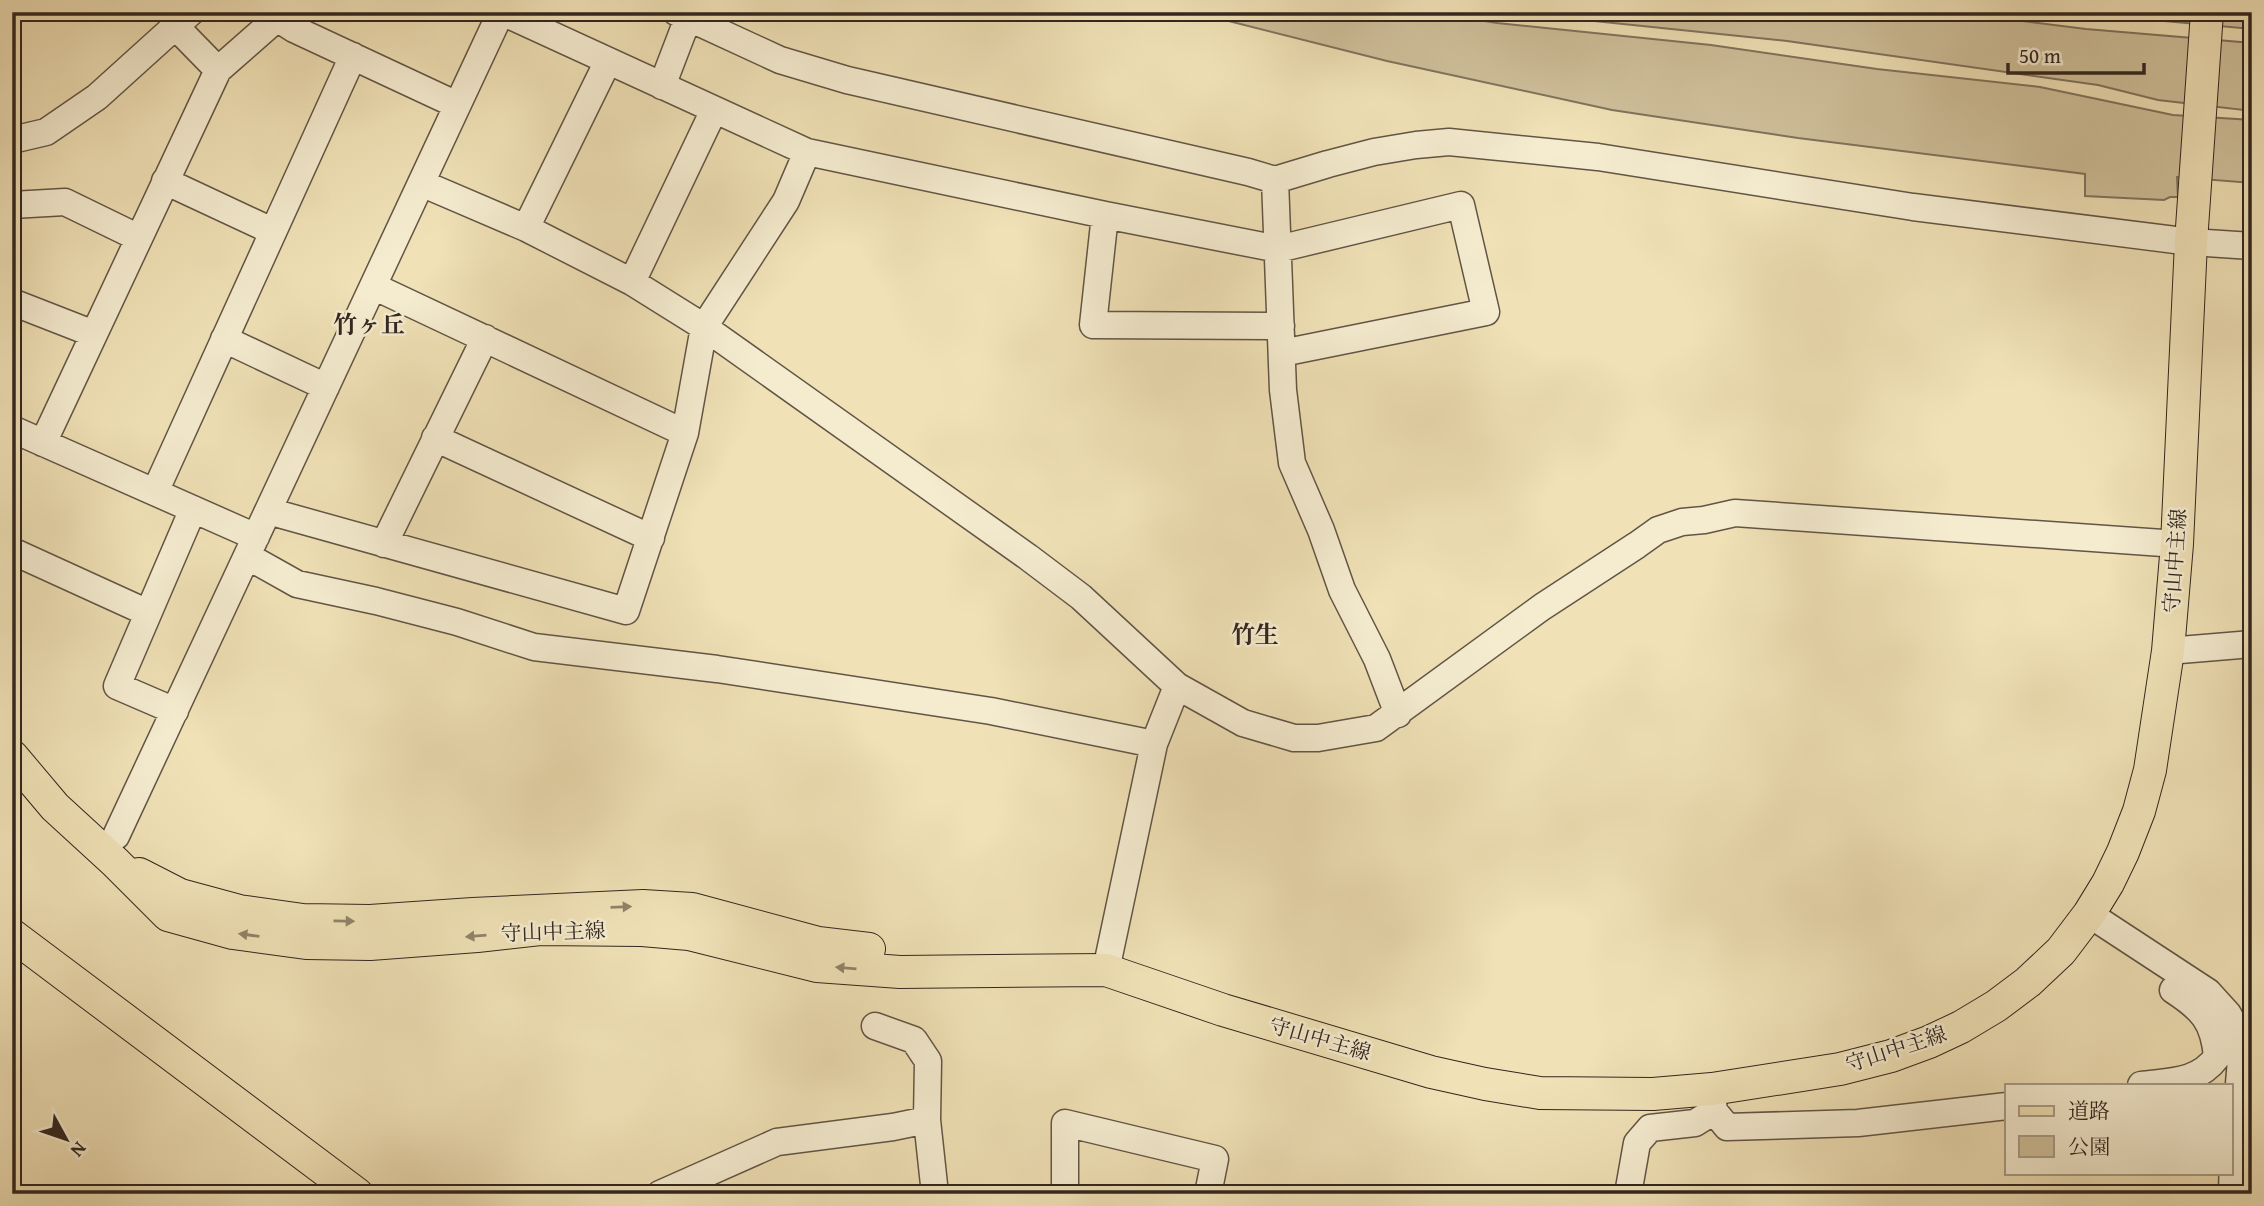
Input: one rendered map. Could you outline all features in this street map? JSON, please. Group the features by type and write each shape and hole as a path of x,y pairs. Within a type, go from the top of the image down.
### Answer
{"main road":[{"name":"守山中主線","path":"12,756 55,807 116,849 168,915 233,933 306,943 370,944 540,929 642,930 689,934 817,965 900,972 1106,970 1223,1010 1432,1072 1540,1093 1653,1094 1713,1100 1891,1056 1961,1027 1996,1006 2028,982 2061,951 2089,914 2113,873 2138,811 2150,770 2168,651 2177,544 2191,242 2207,12"},
{"path":"12,935 357,1194"}],"street":[{"path":"116,849 175,711 502,12 807,152 1104,215 1278,249 1461,205 1486,312 1282,353"},
{"path":"43,443 218,70 280,15 353,56 457,104"},
{"path":"662,86 682,15 780,60 847,80 1275,180 1374,152 1449,142 1598,157 1913,207 2191,242 2252,246"},
{"path":"12,140 46,132 97,97 183,19 218,70"},
{"path":"155,492 353,56"},
{"path":"526,228 608,61"},
{"path":"632,282 714,110"},
{"path":"268,511 626,611 685,433 704,327 786,201 807,152"},
{"path":"1275,180 1283,390 1292,463 1321,530 1342,590 1377,659 1398,714"},
{"path":"165,181 272,231"},
{"path":"421,183 526,228 632,282 704,327 1081,597 1177,686 1243,723 1294,738 1318,738 1376,728 1584,578 1658,530 1682,522 1735,513 2177,544"},
{"path":"12,205 65,202 139,238"},
{"path":"1104,215 1093,325 1280,326"},
{"path":"373,286 685,433"},
{"path":"12,302 94,334"},
{"path":"384,544 485,338"},
{"path":"224,339 326,387"},
{"path":"12,429 193,509 251,547 297,584 457,622 534,647 717,669 991,711 1154,744"},
{"path":"435,438 651,538"},
{"path":"175,711 117,686 193,509"},
{"path":"12,551 148,613"},
{"path":"2168,651 2252,644"},
{"path":"1106,970 1154,744 1177,686"},
{"path":"2089,914 2208,992 2228,1014 2237,1030 2246,1057 2242,1156 2232,1194"},
{"path":"2146,950 2143,964 2158,980 2196,1005 2207,1020 2215,1036 2217,1056 2209,1067 2192,1078 2148,1084"},
{"path":"875,1026 914,1040 928,1061 927,1120 935,1194"},
{"path":"1628,1194 1637,1143 1650,1128 1695,1123 1713,1100 1727,1127 1858,1124 2005,1106"},
{"path":"668,1192 777,1143 927,1120"},
{"path":"1065,1194 1065,1124 1215,1159 1208,1194"}],"green space":[{"path":"1193,12 1428,12 1497,23 1711,45 1877,69 2040,87 2173,115 2252,120 2252,183 2177,177 2178,197 2164,200 2085,196 2085,174 1798,138 1612,110 1387,61"},
{"path":"1508,12 1952,12 2086,29 2252,43 2252,111 2158,100 2098,85 1787,41"},
{"path":"2064,12 2252,12 2252,29"}],"district":[{"name":"竹ヶ丘","path":"369,325"},
{"name":"竹生","path":"1255,635"}]}
